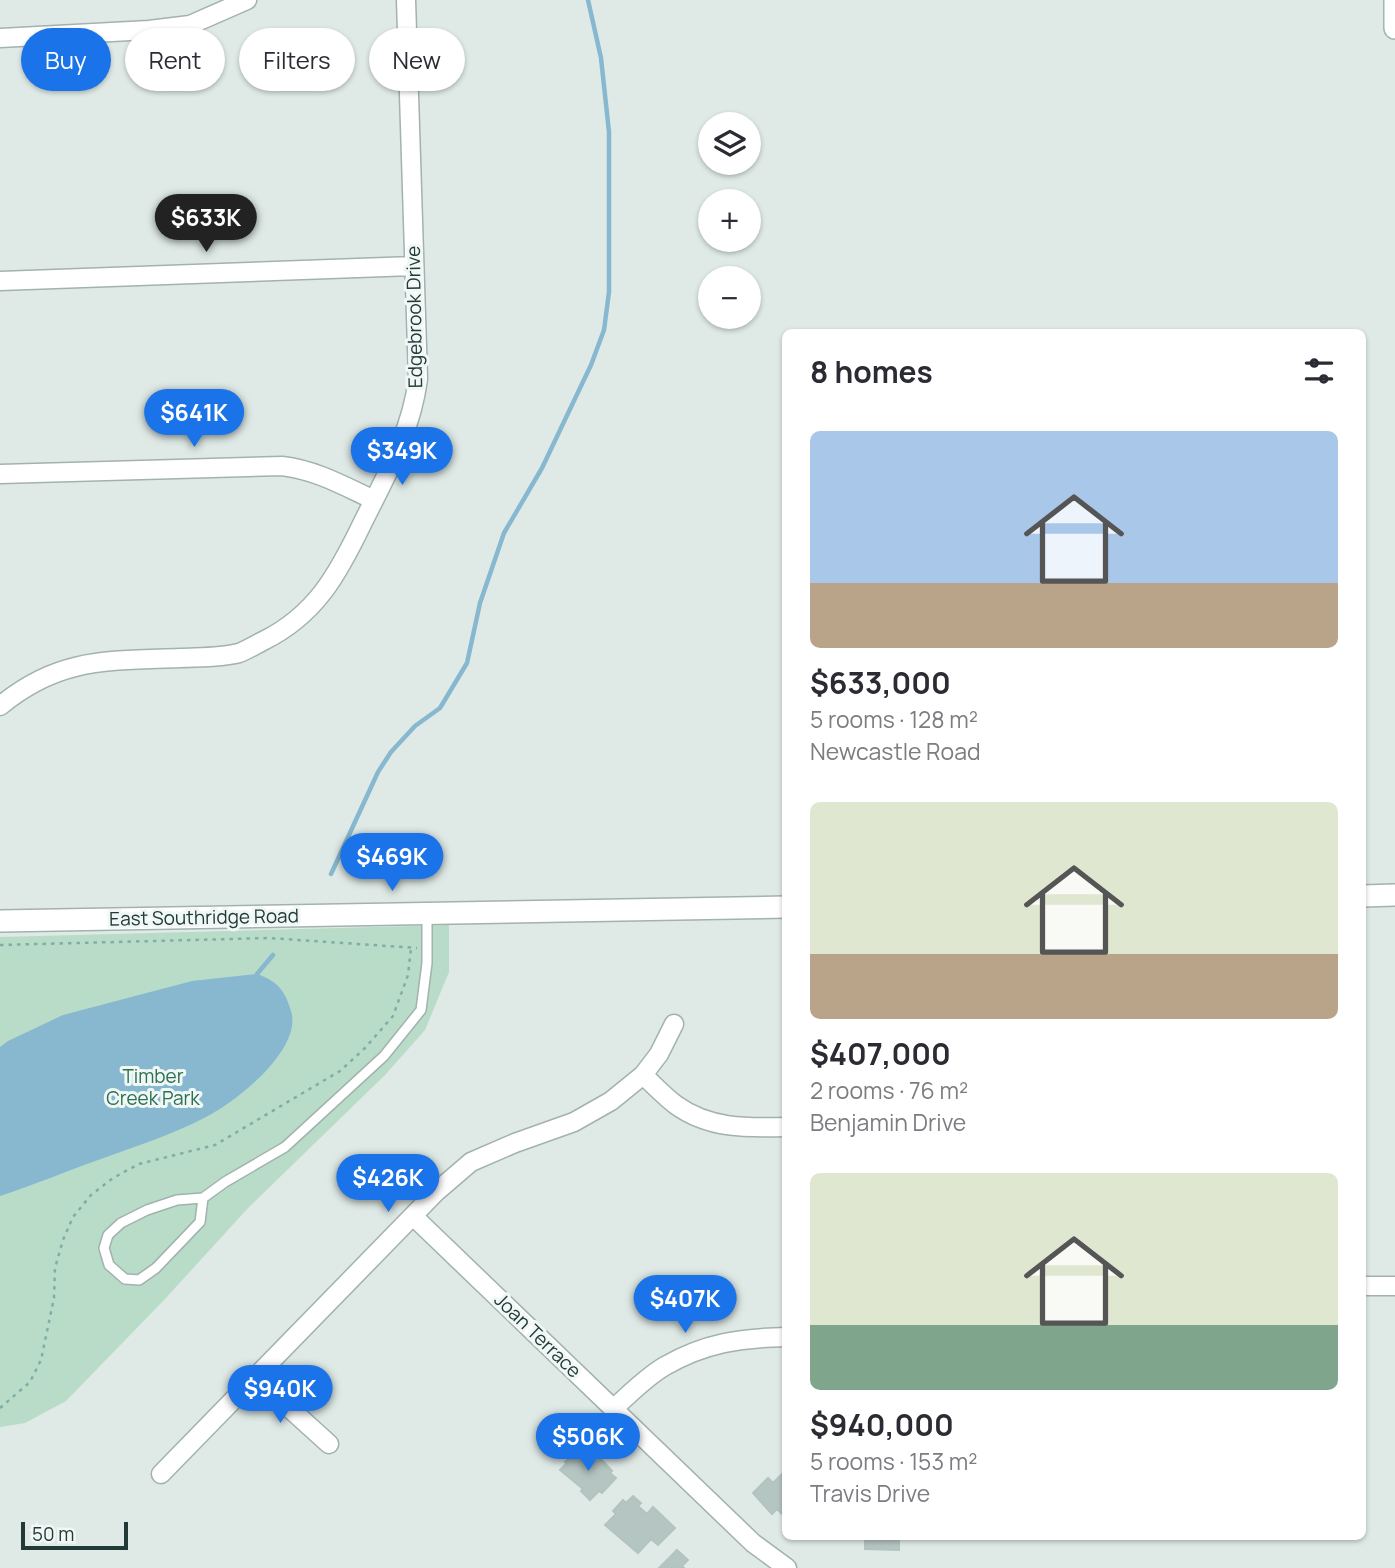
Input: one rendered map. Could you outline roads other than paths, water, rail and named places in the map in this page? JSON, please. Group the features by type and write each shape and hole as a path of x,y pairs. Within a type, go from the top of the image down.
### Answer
{"street":[{"path":"0,38 149,30 190,24 247,0"},
{"name":"Edgebrook Drive","path":"0,706 19,690 42,677 71,667 101,661 212,657 240,653 293,624 330,585 345,559 411,420 418,379 406,0"},
{"path":"1395,0 1395,28"},
{"path":"0,281 413,266"},
{"path":"0,474 282,466 319,474 374,500"},
{"path":"1366,896 1395,895"},
{"name":"East Southridge Road","path":"0,921 782,906"},
{"path":"161,1474 436,1192 471,1162 514,1143 574,1122 611,1101 643,1075 659,1054 674,1024"},
{"path":"643,1075 676,1105 707,1122 741,1128 782,1127"},
{"name":"Joan Terrace","path":"413,1216 753,1543 786,1568"},
{"path":"1366,1286 1395,1286"},
{"path":"614,1408 663,1367 705,1347 744,1338 782,1337"},
{"path":"256,1378 329,1444"}],"lane":[{"path":"203,1198 200,1222 156,1268 139,1280 125,1279 109,1265 104,1248 108,1235 121,1223 147,1210 177,1200 203,1198 285,1147 384,1056 421,1010 427,963 427,913"}],"water":[{"path":"257,974 275,983 283,992 291,1011 292,1026 277,1057 249,1087 219,1110 180,1129 0,1196 0,1047 63,1015 192,981"}],"waterway":[{"path":"331,874 378,772 391,752 415,726 440,708 467,663 480,603 504,533 542,468 591,365 604,330 609,292 609,132 601,58 588,0"},
{"path":"257,974 273,955"}],"park label":[{"name":"Timber Creek Park","path":"153,1087"}]}
